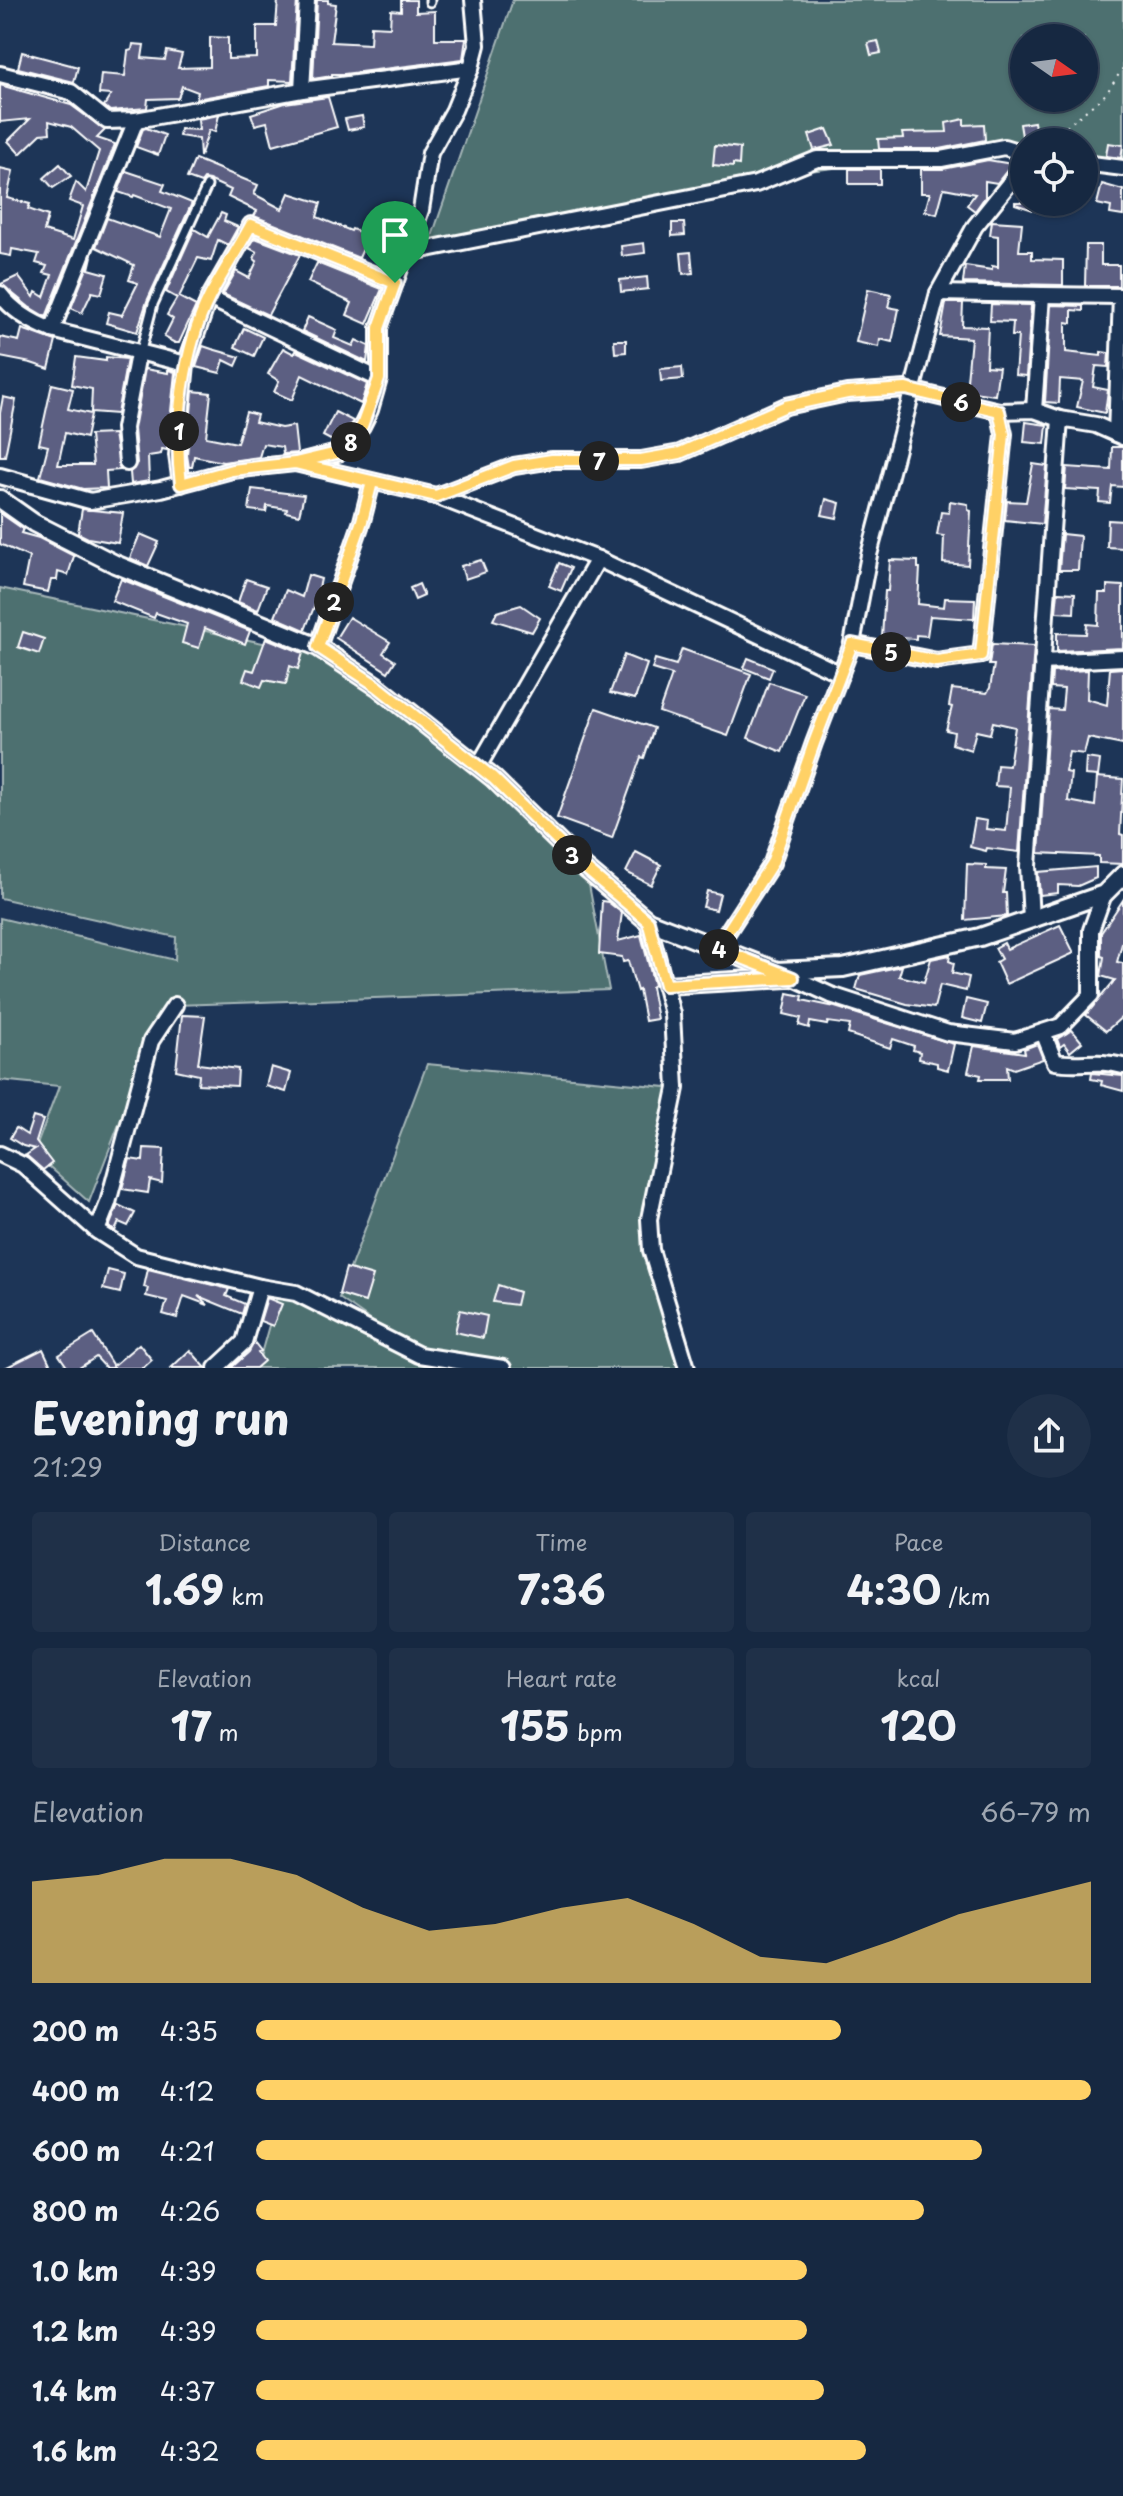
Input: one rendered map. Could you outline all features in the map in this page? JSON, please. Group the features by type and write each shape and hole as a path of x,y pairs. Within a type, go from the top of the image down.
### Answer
{"street":[{"path":"302,90 307,0"},
{"path":"0,476 90,501 181,484 232,470 295,463 341,452 362,426 379,379 379,328 421,210 430,153 454,110 471,68 477,45 473,0"},
{"path":"0,74 71,92 107,121 136,120 302,90 471,68"},
{"path":"52,330 136,120"},
{"path":"407,253 756,184 817,159 941,159 1004,147 1010,149"},
{"path":"1098,165 1123,168"},
{"path":"717,948 772,863 852,644 869,555 938,293 975,226 1010,182"},
{"path":"181,484 177,455 186,364 209,298 251,225 395,283"},
{"path":"436,496 514,466 552,460 641,460 680,453 786,406 847,393 912,390 999,411 1034,410 1060,419 1096,425 1119,435 1121,296 938,293"},
{"path":"0,294 11,307 36,324 139,354 186,364"},
{"path":"1034,410 1042,295"},
{"path":"209,298 379,379"},
{"path":"127,463 124,428 139,354"},
{"path":"852,644 937,661 981,655 1004,434 999,411"},
{"path":"1031,919 1028,866 1060,419"},
{"path":"295,463 436,496 598,559 841,674"},
{"path":"318,647 362,521 372,482"},
{"path":"0,499 34,523 115,564 318,647 377,686 493,778 586,869 648,921 831,995 948,1033 1015,1041 1061,1026 1091,995 1091,930 1104,894 1123,875"},
{"path":"478,767 598,559"},
{"path":"1042,662 1123,658"},
{"path":"777,971 843,968 980,937 1104,894"},
{"path":"648,921 672,1014 676,1088 649,1219 651,1250 687,1368"},
{"path":"665,985 793,978"},
{"path":"97,1231 108,1203 151,1041 175,1005"},
{"path":"1043,1032 1055,1062 1104,1061 1123,1066"},
{"path":"0,1154 23,1165 97,1231 136,1256 296,1293 419,1355 503,1368"},
{"path":"216,1368 244,1342 260,1287"}],"lane":[{"path":"139,354 153,304 207,186"}],"path":[{"path":"1065,128 1106,94 1123,68"}],"green space":[{"path":"513,0 1123,0 1123,165 1098,161 1098,128 1010,128 1010,148 777,175 428,248"},
{"path":"0,588 335,658 586,869 609,990 175,1005 151,1041 89,1202 34,1153 59,1086 0,1080 0,918 175,960 176,937 0,898"},
{"path":"427,1064 676,1088 651,1250 688,1368 257,1368 279,1290 413,1350 339,1298"}],"building":[{"path":"278,0 297,0 292,81 269,80 269,86 196,99 198,92 182,86 178,98 148,99 147,108 110,111 104,106 111,95 99,94 101,74 125,76 128,51 132,50 133,44 144,45 142,58 165,60 167,51 182,54 178,68 210,67 210,37 228,38 228,59 257,58 257,26 276,26"},
{"path":"317,0 336,4 331,42 370,44 371,26 390,27 391,10 401,11 401,0 416,0 416,12 435,11 435,39 466,39 463,59 332,74 313,79"},
{"path":"878,41 881,53 871,55 868,43"},
{"path":"22,52 78,67 74,82 18,68"},
{"path":"0,85 71,105 105,130 97,138 115,144 46,317 1,284 18,276 34,297 36,292 44,297 52,275 44,273 47,266 36,263 39,254 12,249 11,256 0,254 0,168 13,171 7,198 30,204 28,209 48,216 44,231 73,240 83,206 69,201 76,182 86,192 99,151 71,127 49,121 50,133 41,134 20,154 8,141 30,119 0,122"},
{"path":"328,97 337,127 273,145 267,122 255,125 251,114 285,103"},
{"path":"219,115 215,132 209,130 200,157 199,139 179,136 180,129 199,130 198,119"},
{"path":"362,116 364,127 348,130 345,119"},
{"path":"964,119 964,125 984,124 985,140 940,149 879,149 878,139 903,138 902,133 947,132 946,123"},
{"path":"1034,122 1035,128 1021,128 1020,124"},
{"path":"146,128 165,135 158,155 136,147"},
{"path":"827,129 834,145 814,150 809,135"},
{"path":"1108,143 1123,145 1121,158 1106,156"},
{"path":"715,145 740,148 739,165 713,165"},
{"path":"195,159 258,185 254,194 282,209 289,193 321,203 317,217 351,231 378,240 382,228 401,235 395,254 365,244 359,258 254,216 257,211 228,197 231,190 209,180 204,179 201,183 187,178"},
{"path":"988,160 1010,164 997,183 985,181 985,197 975,211 967,205 975,194 944,188 937,214 925,211 930,193 921,193 921,169 943,169"},
{"path":"60,164 71,176 53,188 44,178"},
{"path":"849,169 880,169 880,184 849,184"},
{"path":"126,171 165,184 162,191 192,203 147,301 137,332 106,323 109,312 122,315 138,283 129,280 134,265 96,247 107,218 160,237 171,209 118,192"},
{"path":"1102,184 1123,190 1123,216 1110,214 1111,207 1098,204"},
{"path":"221,213 226,215 224,221 238,227 228,245 218,240 211,261 198,258 179,297 196,306 179,343 175,343 164,337 173,319 167,315 177,298 166,292 194,229 208,237"},
{"path":"992,221 1022,223 1019,251 1032,251 1032,259 1063,260 1063,285 963,283 965,266 992,270 992,266 998,267 998,236 990,235"},
{"path":"672,223 684,223 685,235 672,236"},
{"path":"255,238 300,255 268,315 223,294 236,271 249,278 257,261 254,259 257,252 249,248"},
{"path":"644,243 645,253 622,256 621,246"},
{"path":"1086,245 1101,245 1101,265 1119,265 1119,286 1085,286"},
{"path":"691,252 693,273 683,274 681,253"},
{"path":"92,256 89,269 107,274 101,294 92,292 82,313 71,308"},
{"path":"317,263 382,289 367,324 347,315 352,303 308,282"},
{"path":"647,277 648,289 621,292 620,280"},
{"path":"868,289 891,294 888,307 899,309 892,342 880,339 879,347 856,342"},
{"path":"946,303 963,303 962,326 988,327 986,366 999,367 995,395 966,391 971,338 940,336"},
{"path":"991,304 1031,305 1026,376 1015,375 1018,336 1012,336 1013,322 990,321"},
{"path":"1051,305 1083,306 1083,311 1072,310 1072,323 1066,322 1066,352 1101,356 1101,352 1109,353 1108,367 1096,366 1093,387 1108,390 1105,413 1077,407 1083,381 1060,379 1059,403 1045,402"},
{"path":"308,317 337,330 334,338 353,346 356,340 369,346 367,362 302,331"},
{"path":"244,328 263,337 254,356 235,347"},
{"path":"22,329 56,341 49,369 0,357 0,337 19,341"},
{"path":"614,340 626,340 626,352 615,353"},
{"path":"203,346 240,357 236,366 224,360 220,373 196,367"},
{"path":"283,348 367,384 361,404 302,375 292,400 274,392 279,381 268,374"},
{"path":"76,357 106,361 106,357 127,359 117,414 91,412 92,389 72,385"},
{"path":"682,367 683,379 661,381 660,369"},
{"path":"145,369 175,372 167,450 162,449 161,454 148,456 149,481 131,484 130,472 137,463 134,429"},
{"path":"52,384 73,389 68,409 91,414 86,438 65,433 58,465 93,465 90,435 114,434 120,470 106,471 107,488 83,489 40,477 48,446 39,444"},
{"path":"193,391 211,393 206,437 237,443 246,412 257,415 255,422 281,428 294,426 297,453 283,454 282,447 263,444 259,457 223,462 194,456 192,467 189,467 187,455"},
{"path":"3,397 16,400 5,456 0,456 0,413"},
{"path":"335,412 353,421 336,443 323,436"},
{"path":"1026,422 1047,425 1045,444 1024,442"},
{"path":"1112,447 1123,447 1123,487 1112,486 1110,503 1099,502 1100,491 1065,489 1067,467 1111,470"},
{"path":"1033,464 1047,466 1042,524 1005,520 1007,501 1026,502"},
{"path":"252,489 304,495 299,515 286,512 287,509 267,506 266,512 249,510"},
{"path":"826,499 840,503 837,518 822,515"},
{"path":"950,501 968,504 971,511 968,565 943,563 944,536 937,535 941,512 949,513"},
{"path":"82,509 123,513 118,543 88,538 78,533"},
{"path":"0,513 23,529 21,533 39,538 74,556 68,575 58,572 57,580 51,580 48,592 23,587 29,557 0,544"},
{"path":"1108,520 1123,521 1123,548 1107,547"},
{"path":"140,534 159,542 148,566 130,558"},
{"path":"1062,534 1080,536 1078,570 1059,570"},
{"path":"481,560 486,572 465,579 461,566"},
{"path":"890,560 918,561 918,604 944,607 945,598 975,599 974,619 930,616 927,636 916,635 916,639 882,637"},
{"path":"559,563 571,568 561,591 549,586"},
{"path":"308,575 321,579 305,630 275,617 286,590 302,597"},
{"path":"121,579 250,631 245,644 205,628 199,648 182,643 187,624 156,613 154,618 112,601"},
{"path":"246,579 267,586 258,610 238,602"},
{"path":"419,584 424,596 415,600 410,588"},
{"path":"1107,585 1123,586 1123,648 1057,651 1057,633 1086,634 1087,624 1098,625 1099,593 1107,593"},
{"path":"1058,592 1075,593 1074,613 1056,612"},
{"path":"521,605 540,618 532,632 493,620 497,612"},
{"path":"349,617 390,642 383,653 395,661 388,672 336,638"},
{"path":"23,632 44,639 39,654 18,647"},
{"path":"266,638 303,653 298,669 290,666 286,684 264,680 261,687 243,680 247,669 254,671"},
{"path":"992,644 1034,646 1019,852 970,847 975,819 987,821 986,829 1006,831 1010,787 995,786 997,765 1009,766 1015,727 993,722 990,734 976,731 971,750 952,744 954,732 946,730 952,707 949,706 952,689 987,693 990,688 994,665 989,665"},
{"path":"682,649 751,674 728,736 659,712 672,675 652,669 655,659 676,665"},
{"path":"624,655 647,664 635,699 610,693"},
{"path":"748,658 773,668 769,678 744,668"},
{"path":"1123,668 1123,745 1088,738 1084,754 1069,752 1065,772 1071,773 1068,801 1095,806 1097,777 1123,779 1120,834 1123,835 1123,864 1099,863 1099,856 1039,853 1049,709 1062,710 1064,689 1051,688 1052,672 1088,670 1087,699 1107,705 1110,669"},
{"path":"769,682 805,694 782,752 748,738"},
{"path":"596,708 654,728 612,838 557,818"},
{"path":"1086,758 1100,760 1098,776 1085,775"},
{"path":"636,852 661,865 651,885 626,872"},
{"path":"967,864 1006,870 1003,893 1006,893 1007,916 965,920"},
{"path":"1096,867 1096,878 1078,886 1058,885 1058,893 1040,895 1038,872"},
{"path":"707,891 720,894 716,910 703,907"},
{"path":"1123,900 1123,940 1117,962 1123,963 1123,1016 1106,1031 1086,1015 1115,980 1101,976 1104,957 1101,956 1101,933"},
{"path":"602,901 622,913 618,941 641,935 654,985 651,987 657,1019 645,1021 639,990 628,961 623,962 622,957 599,954"},
{"path":"1060,925 1074,953 1006,984 996,962 1001,959 995,948 1004,943 1007,949"},
{"path":"950,955 949,961 954,963 952,973 969,977 966,991 940,985 934,1008 907,1004 856,989 860,975 902,966 899,976 924,982 931,959"},
{"path":"788,993 803,996 802,1000 835,1007 954,1044 948,1070 937,1067 937,1063 919,1059 920,1052 913,1050 914,1046 893,1039 890,1048 848,1034 850,1025 810,1022 809,1028 799,1025 801,1018 784,1014"},
{"path":"966,999 987,1004 982,1023 962,1018"},
{"path":"182,1015 205,1016 198,1064 238,1069 237,1086 198,1084 199,1075 176,1070"},
{"path":"1072,1030 1082,1042 1070,1052 1064,1044 1060,1047 1057,1039"},
{"path":"1037,1044 1043,1059 1014,1069 1007,1066 1008,1079 980,1079 981,1075 968,1072 974,1046 1025,1053 1024,1049"},
{"path":"271,1067 291,1073 286,1092 266,1086"},
{"path":"1092,1073 1123,1076 1123,1091 1101,1085 1102,1081 1091,1079"},
{"path":"33,1117 43,1120 36,1142 52,1163 43,1170 26,1155 35,1149 10,1138 16,1128 27,1135"},
{"path":"144,1148 164,1149 162,1183 150,1180 148,1193 122,1189 130,1159 143,1161"},
{"path":"118,1205 135,1213 128,1226 119,1222 115,1231 109,1227"},
{"path":"346,1268 373,1276 365,1302 339,1294"},
{"path":"148,1269 229,1289 226,1296 245,1304 242,1314 198,1296 208,1305 184,1296 177,1318 163,1314 167,1301 146,1296 148,1288 144,1287"},
{"path":"108,1270 124,1274 120,1293 103,1289"},
{"path":"498,1285 519,1292 516,1305 493,1302"},
{"path":"267,1298 282,1304 273,1326 260,1321"},
{"path":"460,1310 487,1316 483,1338 455,1332"},
{"path":"93,1334 113,1366 139,1344 152,1360 143,1368 106,1368 96,1357 79,1368 68,1368 59,1355"},
{"path":"254,1342 264,1361 256,1368 231,1368 249,1352"},
{"path":"43,1349 52,1368 5,1368"},
{"path":"190,1350 206,1368 171,1368"}],"route":[{"path":"395,283 251,225 209,298 186,364 177,455 181,484 232,470 295,463 372,482 362,521 318,647 377,686 493,778 586,869 648,921 665,985 793,978 717,948 772,863 852,644 937,661 981,655 1004,434 999,411 906,389 847,393 786,406 680,453 641,460 552,460 514,466 436,496 295,463 341,452 362,426 379,379 379,328 395,283"}]}
